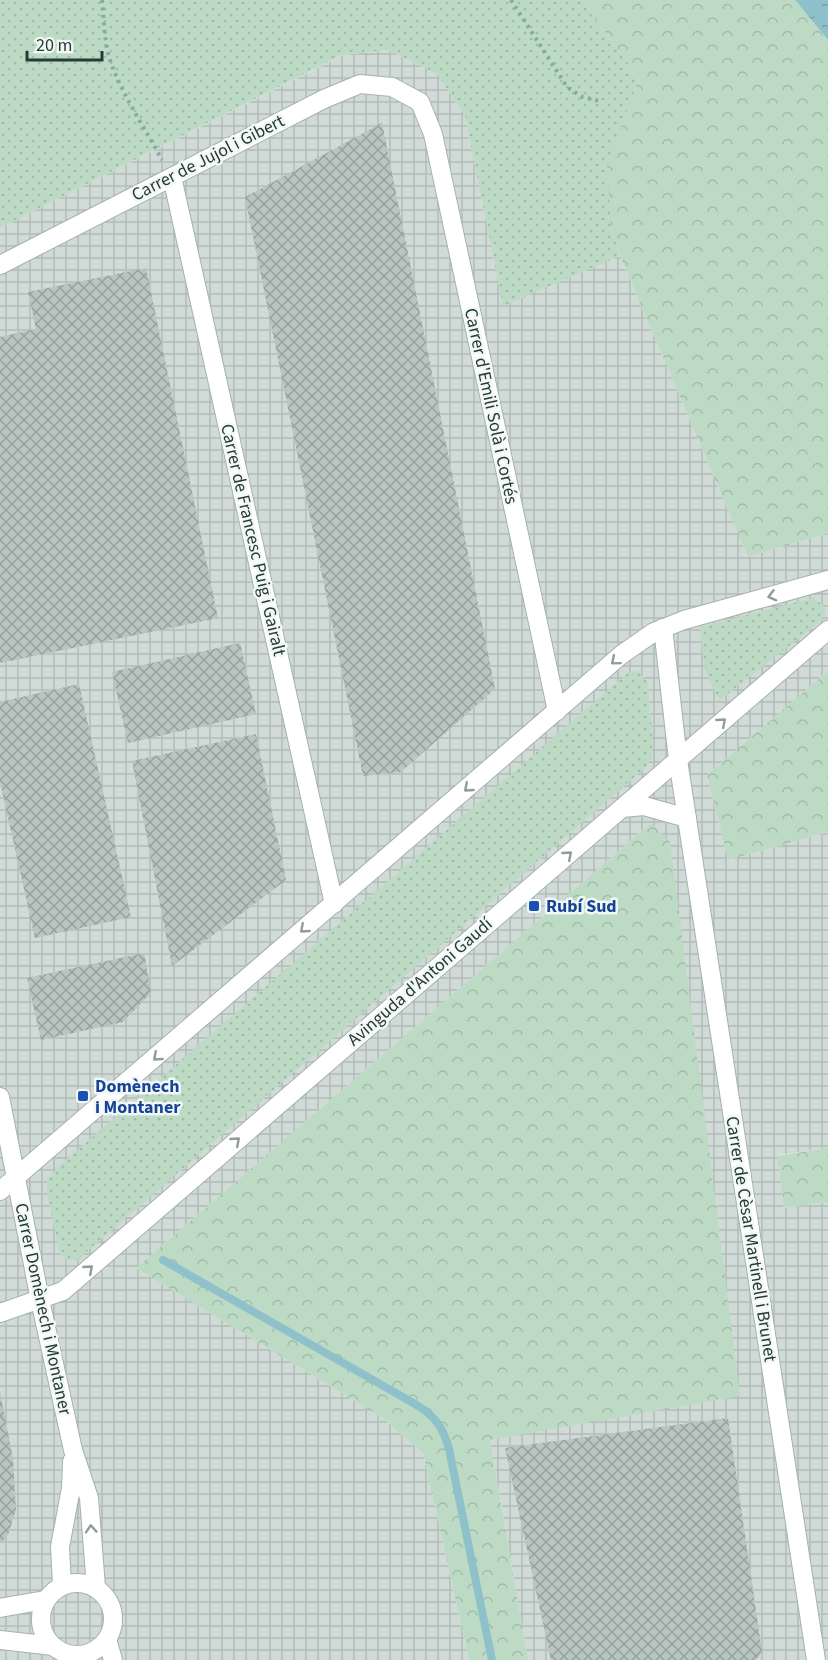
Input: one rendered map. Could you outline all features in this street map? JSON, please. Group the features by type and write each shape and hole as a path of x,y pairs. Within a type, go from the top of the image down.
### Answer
{"street":[{"name":"Carrer de Jujol i Gibert","path":"0,265 324,99 360,84 392,87 420,102"},
{"name":"Carrer d'Emili Solà i Cortés","path":"420,102 433,134 557,711"},
{"name":"Carrer de Francesc Puig i Gairalt","path":"171,177 334,904"},
{"path":"0,1191 621,655 663,628 684,620 828,580"},
{"name":"Carrer de Cèsar Martinell i Brunet","path":"663,628 678,760 816,1660"},
{"name":"Avinguda d'Antoni Gaudí","path":"0,1314 63,1291 828,630"},
{"path":"622,808 644,806 687,818"},
{"name":"Carrer Domènech i Montaner","path":"0,1097 40,1300 73,1450 88,1498 96,1587"},
{"name":"Carrer Domènech i Montaner","path":"62,1585 60,1547 71,1488 73,1450"},
{"path":"0,1640 61,1653 75,1655 88,1654 99,1648 107,1639 112,1628 111,1605 96,1587 85,1582 62,1585 52,1591 45,1600 40,1624 45,1636 61,1653"},
{"path":"0,1608 45,1600"},
{"path":"107,1639 112,1660"}],"path":[{"path":"102,0 106,43 111,62 128,99 171,177"},
{"path":"511,0 567,87 582,97 600,101"}],"shaded area":[{"path":"388,50 437,74 465,116 503,305 620,256 748,557 828,533 828,671 707,775 728,860 828,832 828,1148 777,1155 784,1208 828,1202 828,1660 528,1660 490,1440 651,823 136,1268 381,1417 423,1453 469,1660 0,1660 0,228 343,55"}],"green space":[{"path":"0,0 581,0 639,78 624,121 611,226 620,256 503,306 465,116 437,74 388,50 342,55 0,228"},
{"path":"581,0 795,0 828,40 828,533 748,557 620,256 611,226 607,166 639,78"},
{"path":"813,598 824,606 825,614 821,621 720,700 707,674 700,627"},
{"path":"639,671 648,683 652,735 652,756 646,767 77,1260 66,1260 60,1254 47,1193 47,1179 58,1167 629,672"},
{"path":"828,671 828,832 728,860 707,775"},
{"path":"651,823 670,842 740,1396 490,1440 528,1660 469,1660 423,1453 381,1417 136,1268"},
{"path":"828,1148 828,1202 784,1208 777,1156"}],"water":[{"path":"795,0 828,0 828,40"}],"building":[{"path":"382,123 495,689 401,772 363,776 245,197"},
{"path":"146,268 218,618 0,663 0,337 36,329 28,292"},
{"path":"240,643 256,714 128,743 112,672"},
{"path":"79,684 131,917 35,938 0,782 0,702"},
{"path":"256,734 286,880 172,966 132,761"},
{"path":"144,953 151,993 123,1022 41,1040 27,978"},
{"path":"0,1392 13,1459 16,1510 8,1535 0,1544"},
{"path":"728,1418 762,1652 756,1660 551,1660 505,1448"}],"waterway":[{"path":"163,1260 415,1404 437,1423 449,1449 492,1660"}],"place":[{"name":"Rubí Sud","path":"534,906"},
{"name":"Domènech i Montaner","path":"83,1096"}]}
